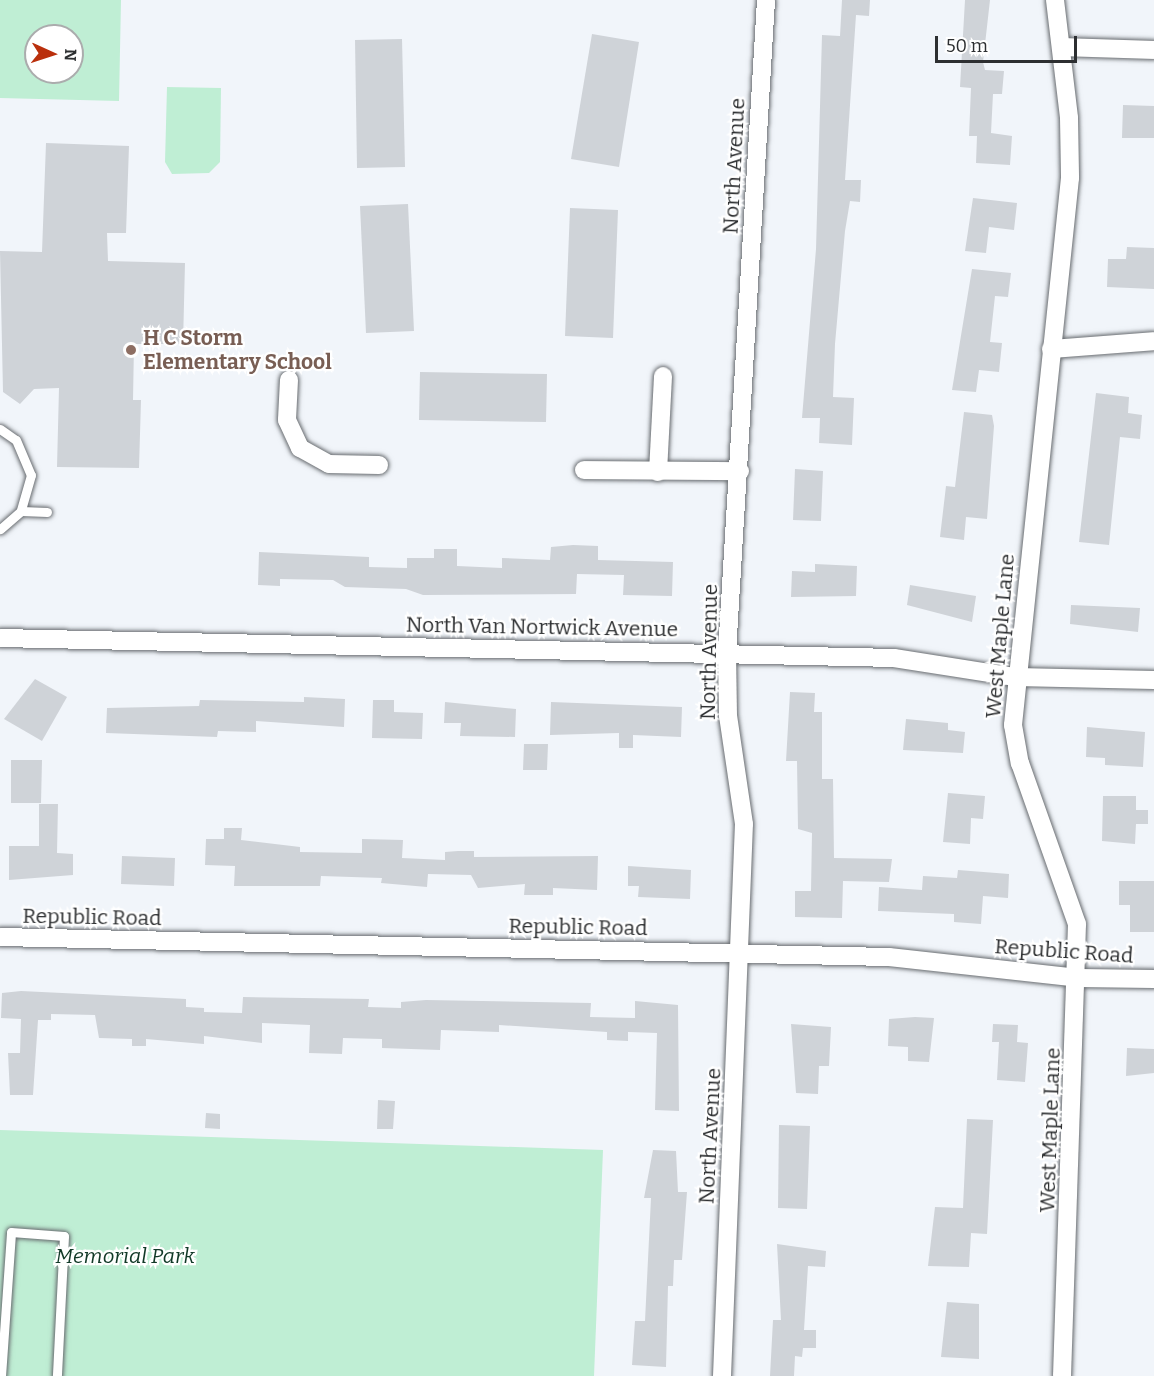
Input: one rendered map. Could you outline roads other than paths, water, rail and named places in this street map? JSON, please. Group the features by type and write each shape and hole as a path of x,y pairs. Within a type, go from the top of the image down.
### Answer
{"street":[{"name":"North Avenue","path":"722,1376 741,954 744,824 728,716 727,653 740,471 766,0"},
{"name":"West Maple Lane","path":"1055,0 1062,47 1071,148 1016,677 1013,725 1020,763 1077,924 1078,978 1062,1376"},
{"path":"1062,47 1154,50"},
{"path":"1051,349 1154,341"},
{"path":"658,472 663,376"},
{"path":"289,381 287,420 300,448 329,464 379,465"},
{"path":"585,470 740,471"},
{"name":"North Van Nortwick Avenue","path":"0,638 894,658 1016,677 1154,680"},
{"name":"Republic Road","path":"0,937 889,957 1078,978 1154,980"}],"lane":[{"path":"0,429 26,457 31,476 21,511 0,529"},
{"path":"21,511 47,512"},
{"path":"1,1376 11,1232 64,1236 57,1376"}],"place":[{"name":"H C Storm Elementary School","path":"131,350"}],"park label":[{"name":"Memorial Park","path":"125,1256"}]}
